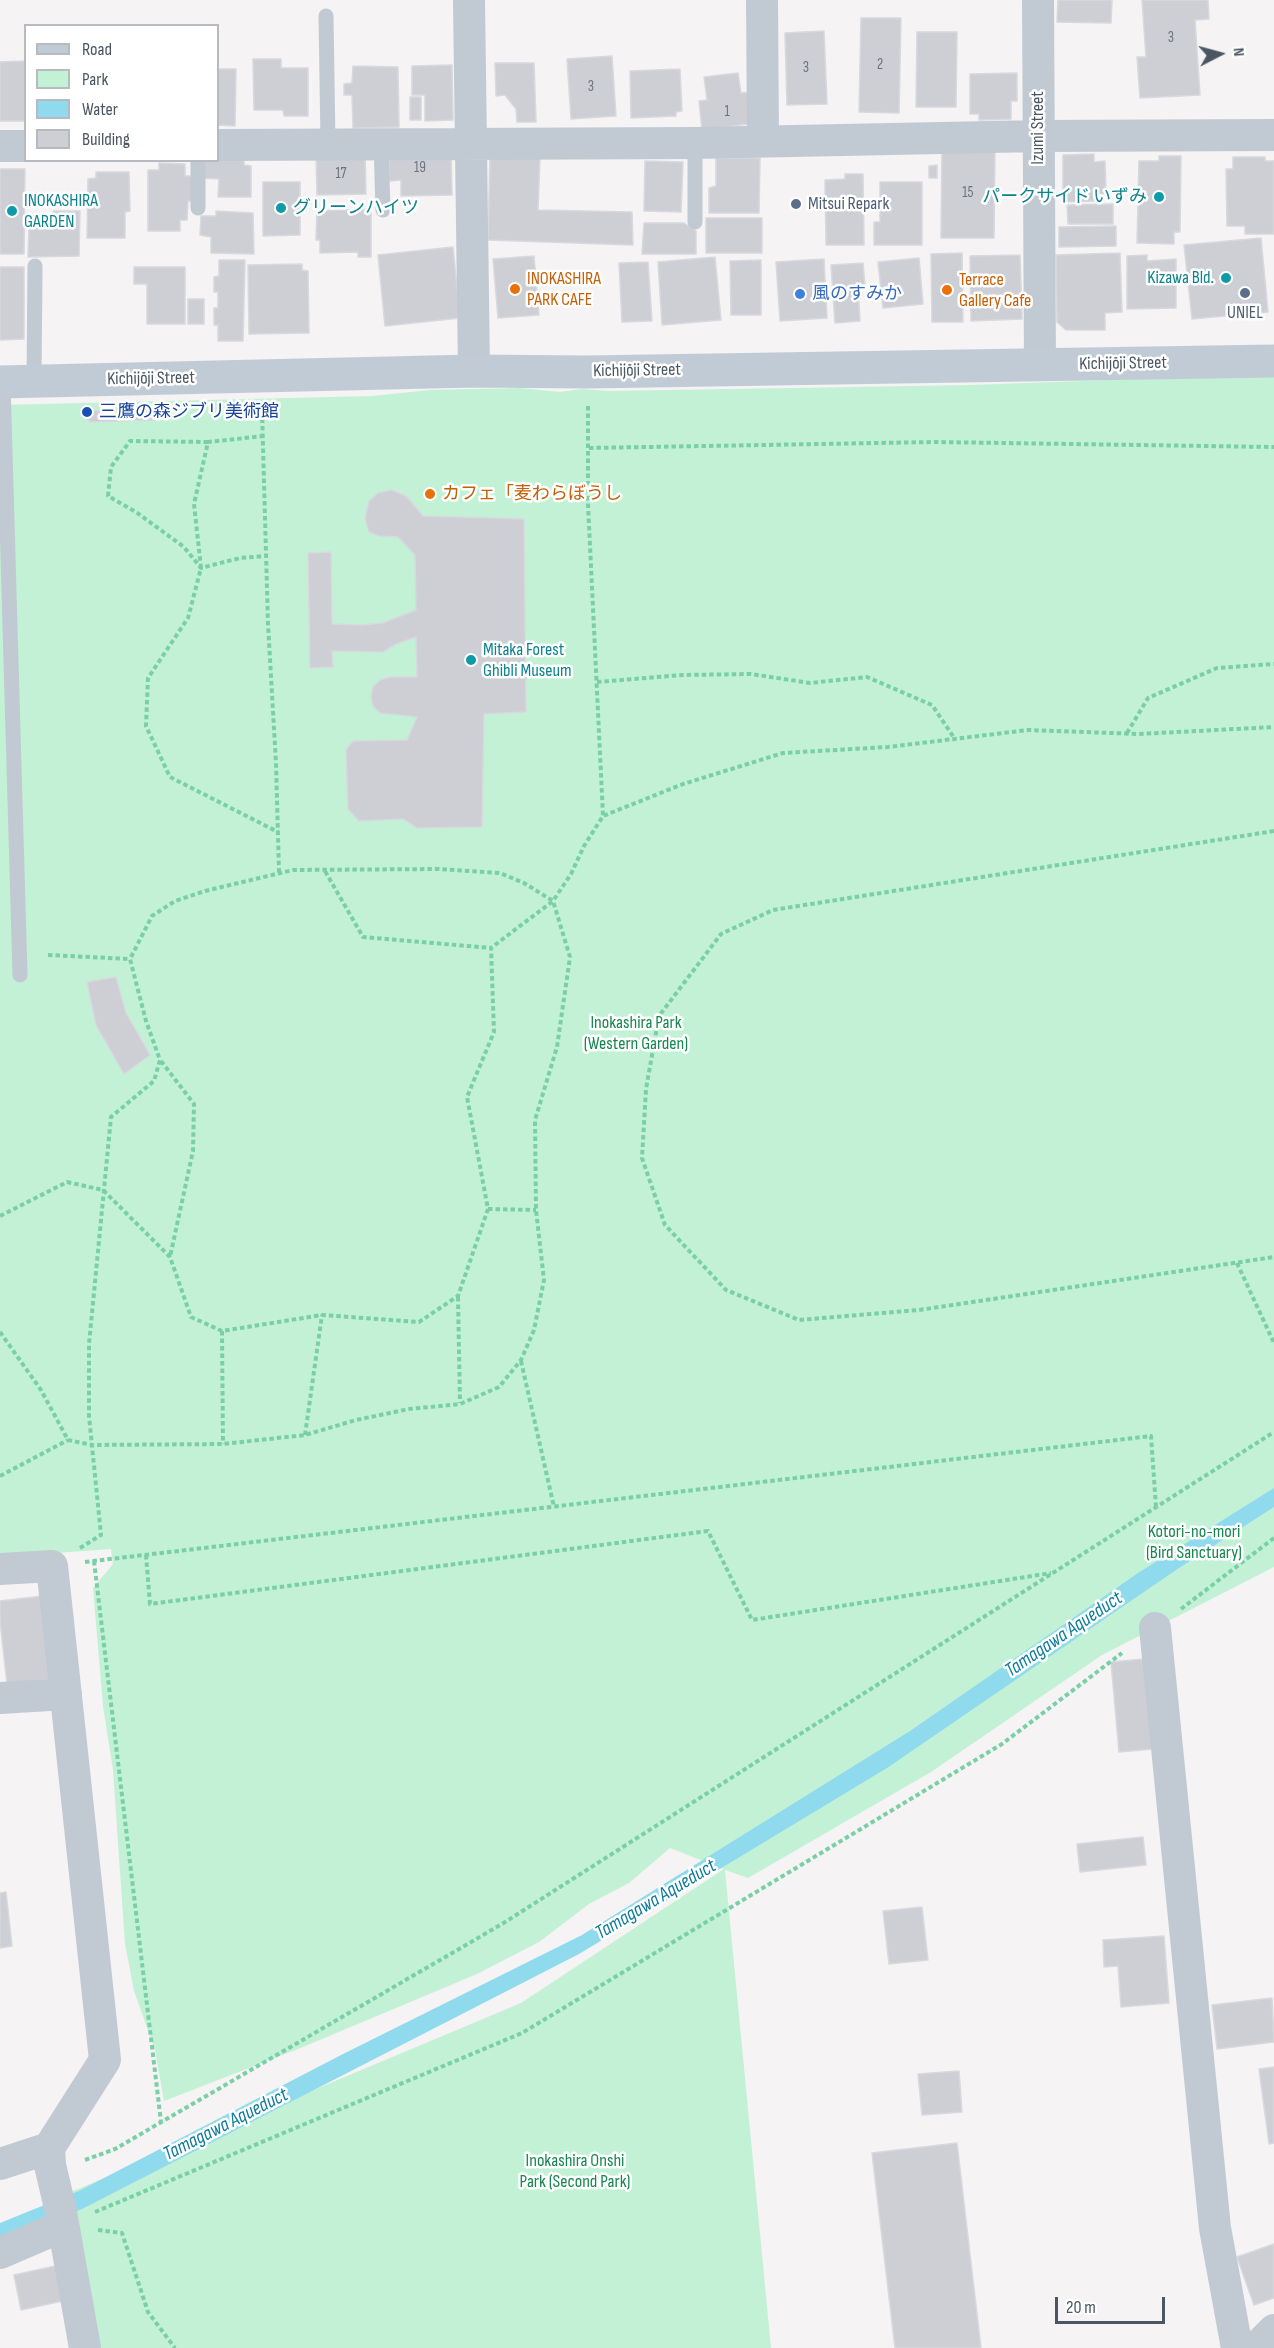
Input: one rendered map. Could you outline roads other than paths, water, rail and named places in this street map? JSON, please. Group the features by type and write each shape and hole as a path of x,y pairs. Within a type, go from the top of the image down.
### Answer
{"main road":[{"name":"Kichijōji Street","path":"12,382 474,371 587,372 1274,361"}],"street":[{"path":"469,0 474,371"},
{"path":"762,0 763,141"},
{"name":"Izumi Street","path":"1038,0 1040,365"},
{"path":"219,145 470,142 695,143 1038,136 1274,135"},
{"path":"0,146 24,146"},
{"path":"0,1569 52,1566 66,1694 105,2060 50,2156 85,2348"},
{"path":"1155,1628 1215,2228 1237,2348"},
{"path":"0,1698 66,1694"},
{"path":"0,2163 50,2156"},
{"path":"0,2253 62,2219"},
{"path":"1256,2348 1274,2330"}],"lane":[{"path":"326,16 328,144"},
{"path":"695,143 695,222"},
{"path":"381,144 383,210"},
{"path":"198,162 198,208"},
{"path":"20,975 12,382 35,266"}],"water":[{"name":"Tamagawa Aqueduct","path":"1274,1488 1274,1507 1176,1570 887,1768 579,1954 82,2209 0,2244 0,2223 79,2191 345,2053 582,1935 910,1731 1138,1573"}],"place":[{"name":"パークサイド いずみ","path":"1159,197"},
{"name":"Mitsui Repark","path":"796,204"},
{"name":"グリーンハイツ","path":"281,208"},
{"name":"INOKASHIRA GARDEN","path":"12,211"},
{"name":"Kizawa Bld.","path":"1226,278"},
{"name":"INOKASHIRA PARK CAFE","path":"515,289"},
{"name":"Terrace Gallery Cafe","path":"947,290"},
{"name":"UNIEL","path":"1245,293"},
{"name":"風のすみか","path":"800,294"},
{"name":"三鷹の森ジブリ美術館","path":"87,412"},
{"name":"カフェ「麦わらぼうし","path":"430,494"},
{"name":"Mitaka Forest Ghibli Museum","path":"471,660"}],"park label":[{"name":"Inokashira Park (Western Garden)","path":"636,1033"},
{"name":"Kotori-no-mori (Bird Sanctuary)","path":"1194,1542"},
{"name":"Inokashira Onshi Park (Second Park)","path":"575,2171"}]}
